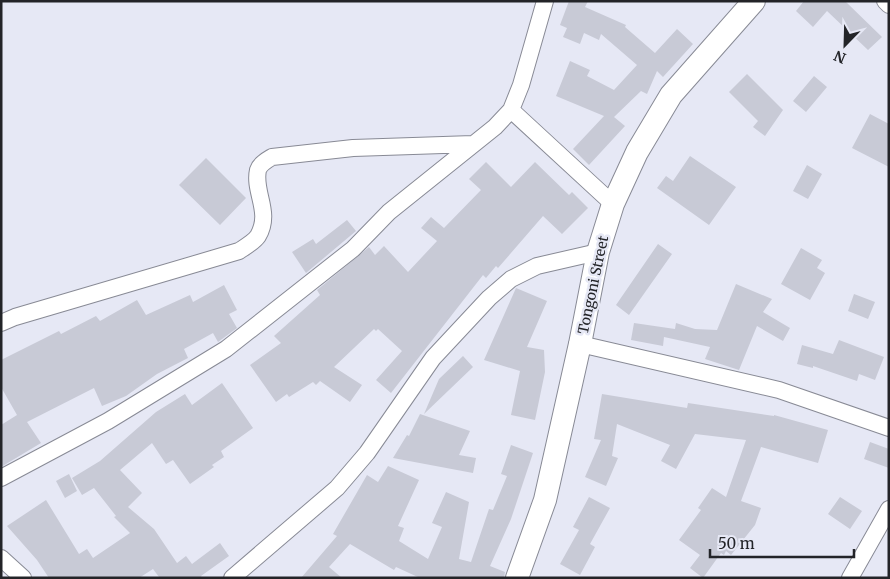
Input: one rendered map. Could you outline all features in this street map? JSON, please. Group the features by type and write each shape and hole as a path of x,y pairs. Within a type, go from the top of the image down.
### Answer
{"street":[{"path":"1,478 108,421 226,349 353,249 389,212 474,144 511,110 521,85 545,1"},
{"name":"Tongoni Street","path":"517,578 545,500 580,344 598,252 613,204 637,152 672,95 754,1"},
{"path":"885,1 889,5"},
{"path":"511,110 613,204"},
{"path":"1,323 15,317 239,251 256,238 260,230 264,218 258,171 262,164 272,157 353,148 474,144"},
{"path":"232,578 337,488 367,453 433,358 489,298 511,280 537,266 598,252"},
{"path":"580,344 779,390 889,428"},
{"path":"850,578 889,509"},
{"path":"1,558 23,578"}],"building":[{"path":"569,1 588,1 585,7 626,25 625,27 655,53 677,29 693,44 663,77 657,71 647,94 641,91 614,117 625,126 589,165 573,149 604,116 556,96 570,61 590,70 587,76 614,90 637,65 601,34 599,40 584,33 580,44 563,37 567,28 560,25"},
{"path":"804,1 845,1 882,37 868,50 827,11 813,27 796,11"},
{"path":"747,74 783,110 765,136 753,127 758,121 729,92"},
{"path":"814,76 827,87 806,112 793,101"},
{"path":"870,114 889,124 889,167 852,148"},
{"path":"690,156 736,187 709,225 657,188 666,176 673,181"},
{"path":"206,158 246,198 220,225 179,185"},
{"path":"486,162 511,187 535,162 569,195 572,192 588,208 562,234 543,216 498,268 496,266 486,278 483,275 391,393 376,380 402,351 378,329 376,331 374,329 334,367 362,385 350,402 320,381 316,385 313,382 289,397 287,394 276,402 250,365 281,343 274,336 320,295 317,290 369,247 375,255 384,246 408,272 437,241 421,228 431,217 444,228 481,190 469,179"},
{"path":"807,165 822,174 808,199 793,191"},
{"path":"347,220 356,231 306,273 292,252 313,239 316,244"},
{"path":"658,244 672,254 629,315 616,305"},
{"path":"801,248 822,260 817,268 825,273 810,300 781,284"},
{"path":"736,284 772,299 763,312 790,328 783,341 757,326 739,370 705,359 710,347 664,337 663,346 631,340 634,323 675,329 676,323 695,329 717,330"},
{"path":"224,285 237,310 229,314 237,328 218,342 213,333 184,349 188,358 157,374 126,396 102,406 94,388 27,422 41,443 1,467 1,425 17,415 1,387 1,360 59,331 61,334 96,316 100,321 137,300 146,315 190,295 193,302"},
{"path":"516,288 547,301 527,347 544,350 545,372 535,420 511,415 520,371 484,360"},
{"path":"854,294 875,302 868,319 848,311"},
{"path":"839,340 884,357 875,380 859,374 857,381 813,366 813,368 797,364 802,345 833,354"},
{"path":"463,356 473,367 424,414 439,379"},
{"path":"222,383 253,428 221,451 224,457 212,465 214,467 190,484 173,460 166,464 152,443 120,470 142,493 128,507 154,529 177,563 186,556 192,564 220,543 229,556 201,576 202,578 157,578 159,577 153,569 139,578 49,578 37,560 7,526 46,500 79,554 87,549 93,558 130,533 114,517 116,516 94,488 82,495 72,478 100,461 156,412 185,394 192,405"},
{"path":"602,394 687,408 688,403 774,415 828,430 818,463 761,447 741,501 761,508 755,525 731,555 726,551 724,555 721,553 703,578 690,568 700,555 679,540 701,510 698,508 712,488 726,497 746,440 695,434 676,469 661,461 670,445 617,424 612,456 618,458 606,486 585,477 601,440 594,439"},
{"path":"420,414 470,431 459,455 476,458 473,473 393,458 407,435 409,436"},
{"path":"870,442 889,449 889,468 864,459"},
{"path":"511,445 533,453 511,519 490,566 505,572 504,578 420,578 396,567 394,570 350,544 329,567 342,578 301,578 337,536 333,534 367,475 378,482 388,466 419,480 398,526 404,528 399,541 428,559 442,527 432,523 446,492 469,502 459,559 471,562 489,509 493,510 507,476 501,474"},
{"path":"69,474 77,491 65,498 56,481"},
{"path":"589,497 610,508 590,544 595,547 580,575 560,564 579,530 573,527"},
{"path":"840,497 862,511 850,529 828,514"}]}
